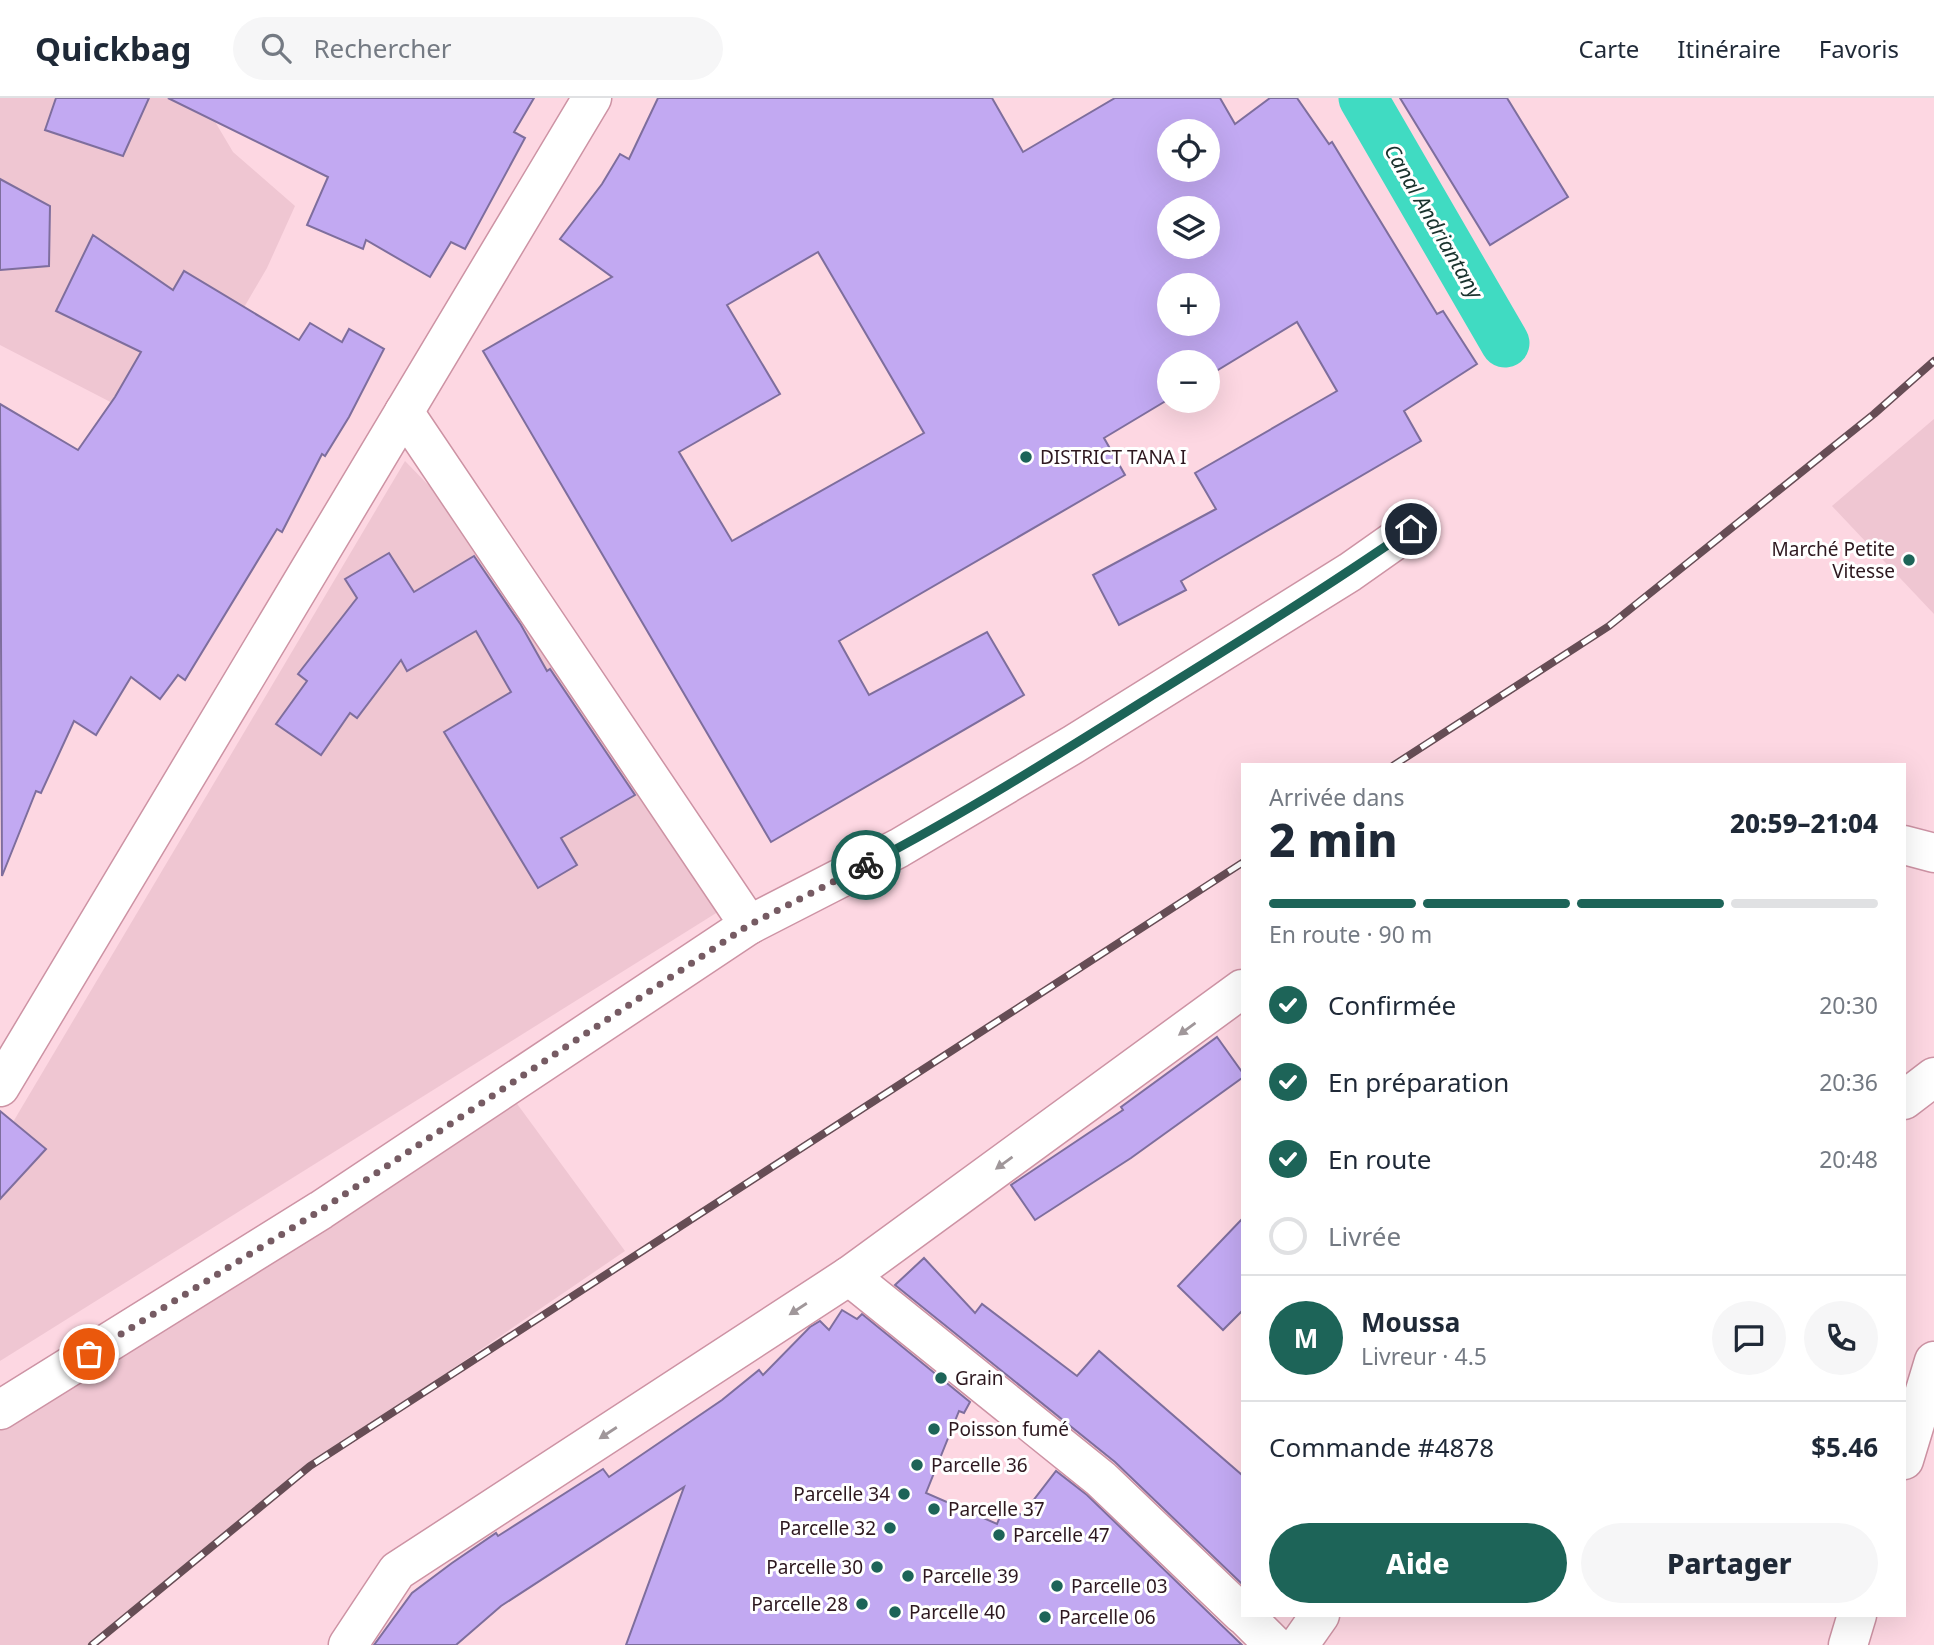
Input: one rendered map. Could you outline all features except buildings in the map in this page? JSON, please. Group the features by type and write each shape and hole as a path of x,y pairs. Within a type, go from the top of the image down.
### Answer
{"street":[{"path":"0,1087 592,98"},
{"path":"404,412 749,925"},
{"path":"0,1410 321,1210 749,925 898,848 1074,744 1349,572 1411,529"},
{"path":"1906,846 1934,853"},
{"path":"348,1645 397,1571 849,1276 1241,990"},
{"path":"1906,1098 1934,1077"},
{"path":"849,1276 1101,1479 1241,1613"},
{"path":"1906,1453 1934,1361"},
{"path":"1245,1617 1274,1645"},
{"path":"1299,1645 1319,1617"},
{"path":"1849,1645 1856,1617"}],"shaded area":[{"path":"0,98 201,98 233,152 295,206 267,268 232,328 155,425 0,345"},
{"name":"Marché Petite Vitesse","path":"1934,419 1934,614 1832,506"},
{"path":"405,461 508,567 721,910 0,1361 0,1144"},
{"path":"515,1101 625,1251 310,1466 92,1645 0,1645 0,1422"}],"waterway":[{"name":"Canal Andriantany","path":"1363,98 1505,343"}],"railway":[{"path":"1397,763 1609,626 1874,414 1934,361"},
{"path":"92,1645 310,1466 1241,864"}],"way so far":[{"path":"89,1354 321,1210 749,925 866,865"}],"place":[{"name":"DISTRICT TANA I","path":"1026,457"},
{"name":"Marché Petite Vitesse","path":"1909,560"},
{"name":"Grain","path":"941,1378"},
{"name":"Poisson fumé","path":"934,1429"},
{"name":"Parcelle 36","path":"917,1465"},
{"name":"Parcelle 34","path":"904,1494"},
{"name":"Parcelle 37","path":"934,1509"},
{"name":"Parcelle 32","path":"890,1528"},
{"name":"Parcelle 47","path":"999,1535"},
{"name":"Parcelle 30","path":"877,1567"},
{"name":"Parcelle 39","path":"908,1576"},
{"name":"Parcelle 03","path":"1057,1586"},
{"name":"Parcelle 28","path":"862,1604"},
{"name":"Parcelle 40","path":"895,1612"},
{"name":"Parcelle 06","path":"1045,1617"}],"route":[{"path":"866,865 1074,744 1349,572 1411,529"}]}
